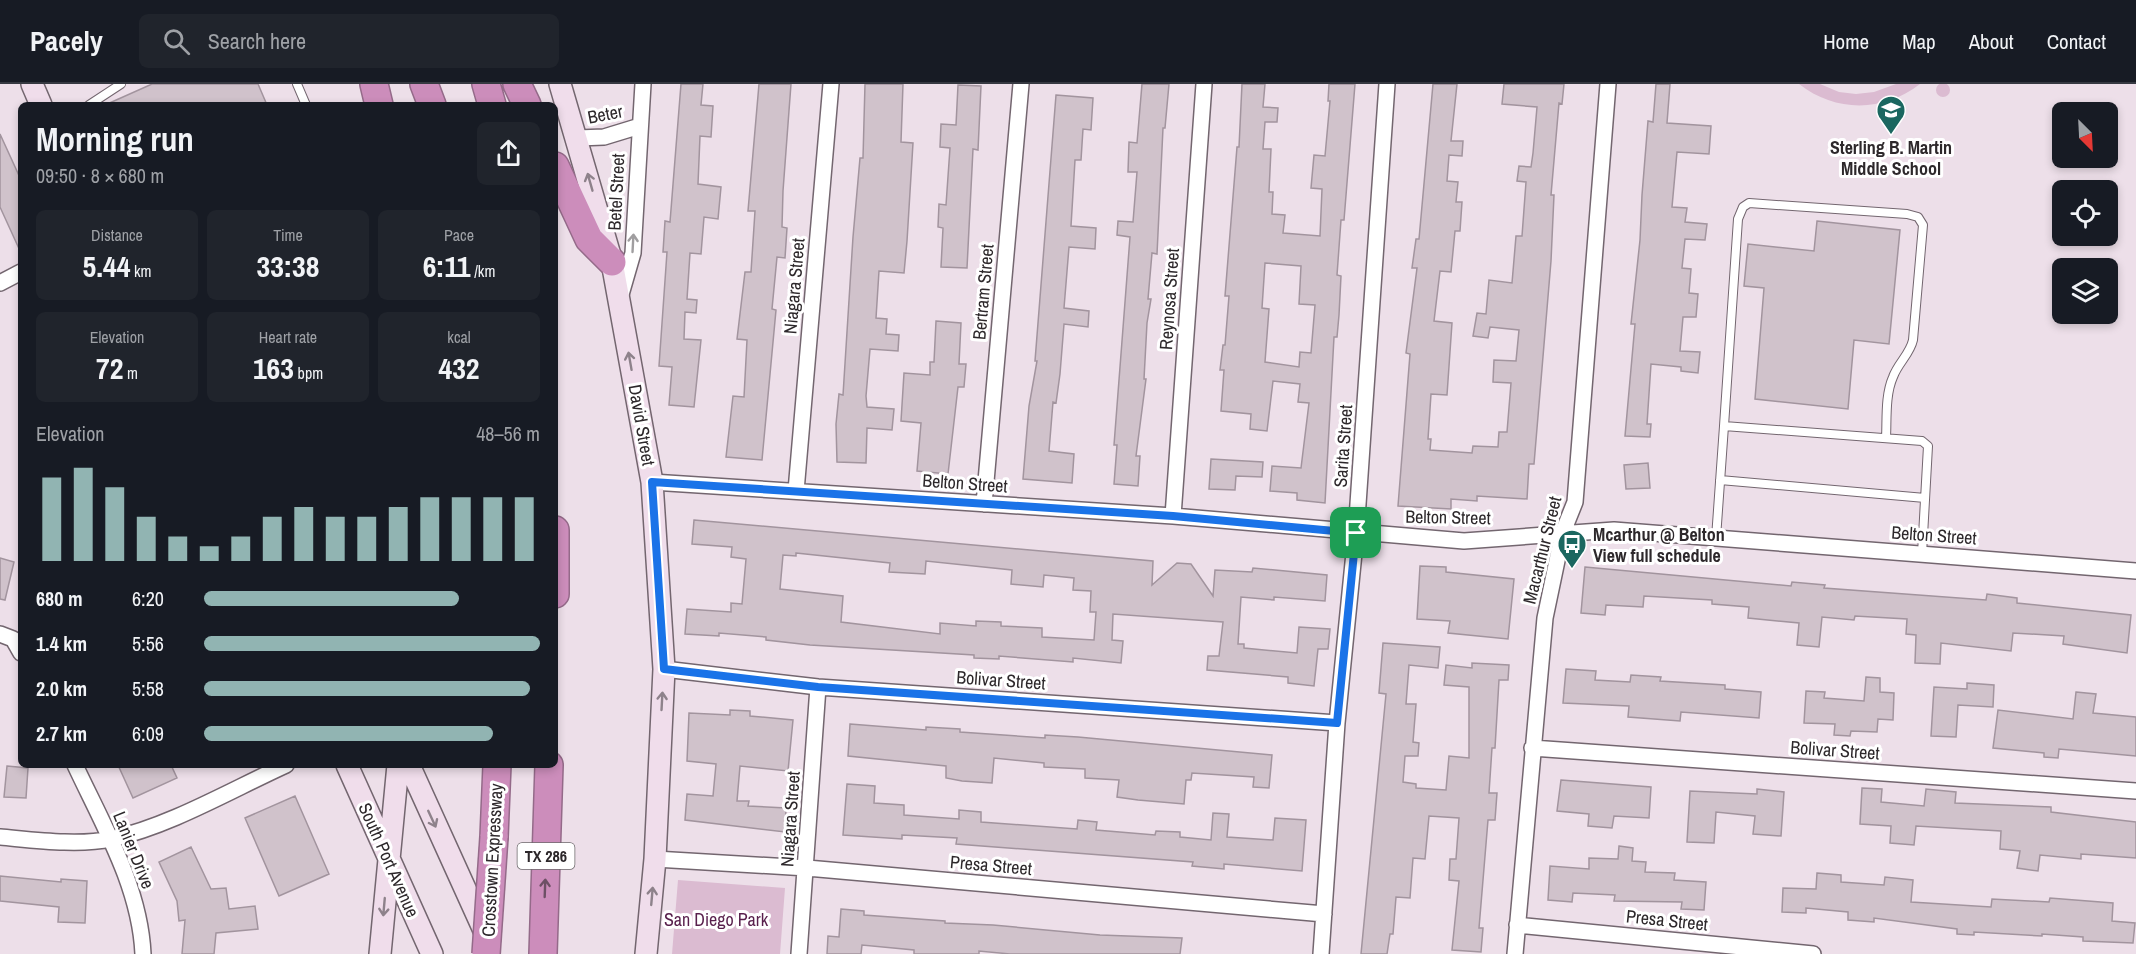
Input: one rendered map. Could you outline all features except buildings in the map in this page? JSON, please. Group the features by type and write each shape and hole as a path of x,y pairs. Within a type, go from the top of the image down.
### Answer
{"highway":[{"path":"374,84 378,102"},
{"path":"424,84 431,102"},
{"path":"486,84 491,102"},
{"path":"517,84 526,102"},
{"path":"558,172 589,238 612,262"},
{"name":"Crosstown Expressway","path":"486,954 497,768"},
{"name":"TX 286","path":"543,950 549,768"}],"main road":[{"path":"32,84 40,102"},
{"path":"362,84 371,102"},
{"name":"David Street","path":"560,84 578,138 612,262 652,482 664,669 655,859 646,954"},
{"name":"South Port Avenue","path":"348,768 432,954"},
{"path":"380,954 398,768"},
{"path":"411,768 495,954"}],"street":[{"name":"Betel Street","path":"619,300 633,253 643,84"},
{"name":"Niagara Street","path":"796,491 831,84"},
{"name":"Bertram Street","path":"984,504 1021,84"},
{"name":"Reynosa Street","path":"1173,516 1204,84"},
{"name":"Sarita Street","path":"1321,954 1337,723 1356,533 1387,84"},
{"name":"Macarthur Street","path":"1515,954 1545,618 1563,532 1575,502 1608,84"},
{"name":"Beter","path":"578,138 604,137 640,126"},
{"path":"0,283 18,274"},
{"name":"Belton Street","path":"652,482 1173,516 1356,533 1464,540 1614,530 2136,571"},
{"path":"7,636 18,649"},
{"name":"Bolivar Street","path":"664,669 818,687 1337,723"},
{"name":"Niagara Street","path":"799,954 807,868 818,687"},
{"name":"Bolivar Street","path":"1532,748 2136,791"},
{"name":"Lanier Drive","path":"76,768 110,839 134,898 142,928 143,954"},
{"path":"0,837 54,841 110,839 162,822 279,768"},
{"name":"Presa Street","path":"655,859 807,868 1324,914"},
{"name":"Presa Street","path":"1517,925 1813,954"}],"lane":[{"path":"94,102 122,84"},
{"path":"297,84 305,102"},
{"path":"1716,538 1738,219 1743,207 1749,203 1896,213 1918,217 1923,225 1913,340 1911,348 1893,374 1889,387 1886,438"},
{"path":"1724,426 1922,441 1928,446 1922,554"},
{"path":"1720,480 1925,498"}],"green space":[{"path":"1943,83 1948,85 1950,90 1948,95 1943,97 1938,95 1936,90 1938,85"},
{"path":"1799,84 1820,84 1839,92 1856,94 1874,92 1896,84 1920,84 1891,100 1860,105 1828,100"},
{"name":"San Diego Park","path":"678,880 785,888 780,954 672,954"}],"place":[{"name":"Sterling B. Martin Middle School","path":"1891,136"},
{"name":"Mcarthur @ Belton View full schedule","path":"1572,570"}],"route":[{"path":"652,482 1173,516 1304,526 1356,533 1337,723 818,687 664,669 652,482"}]}
